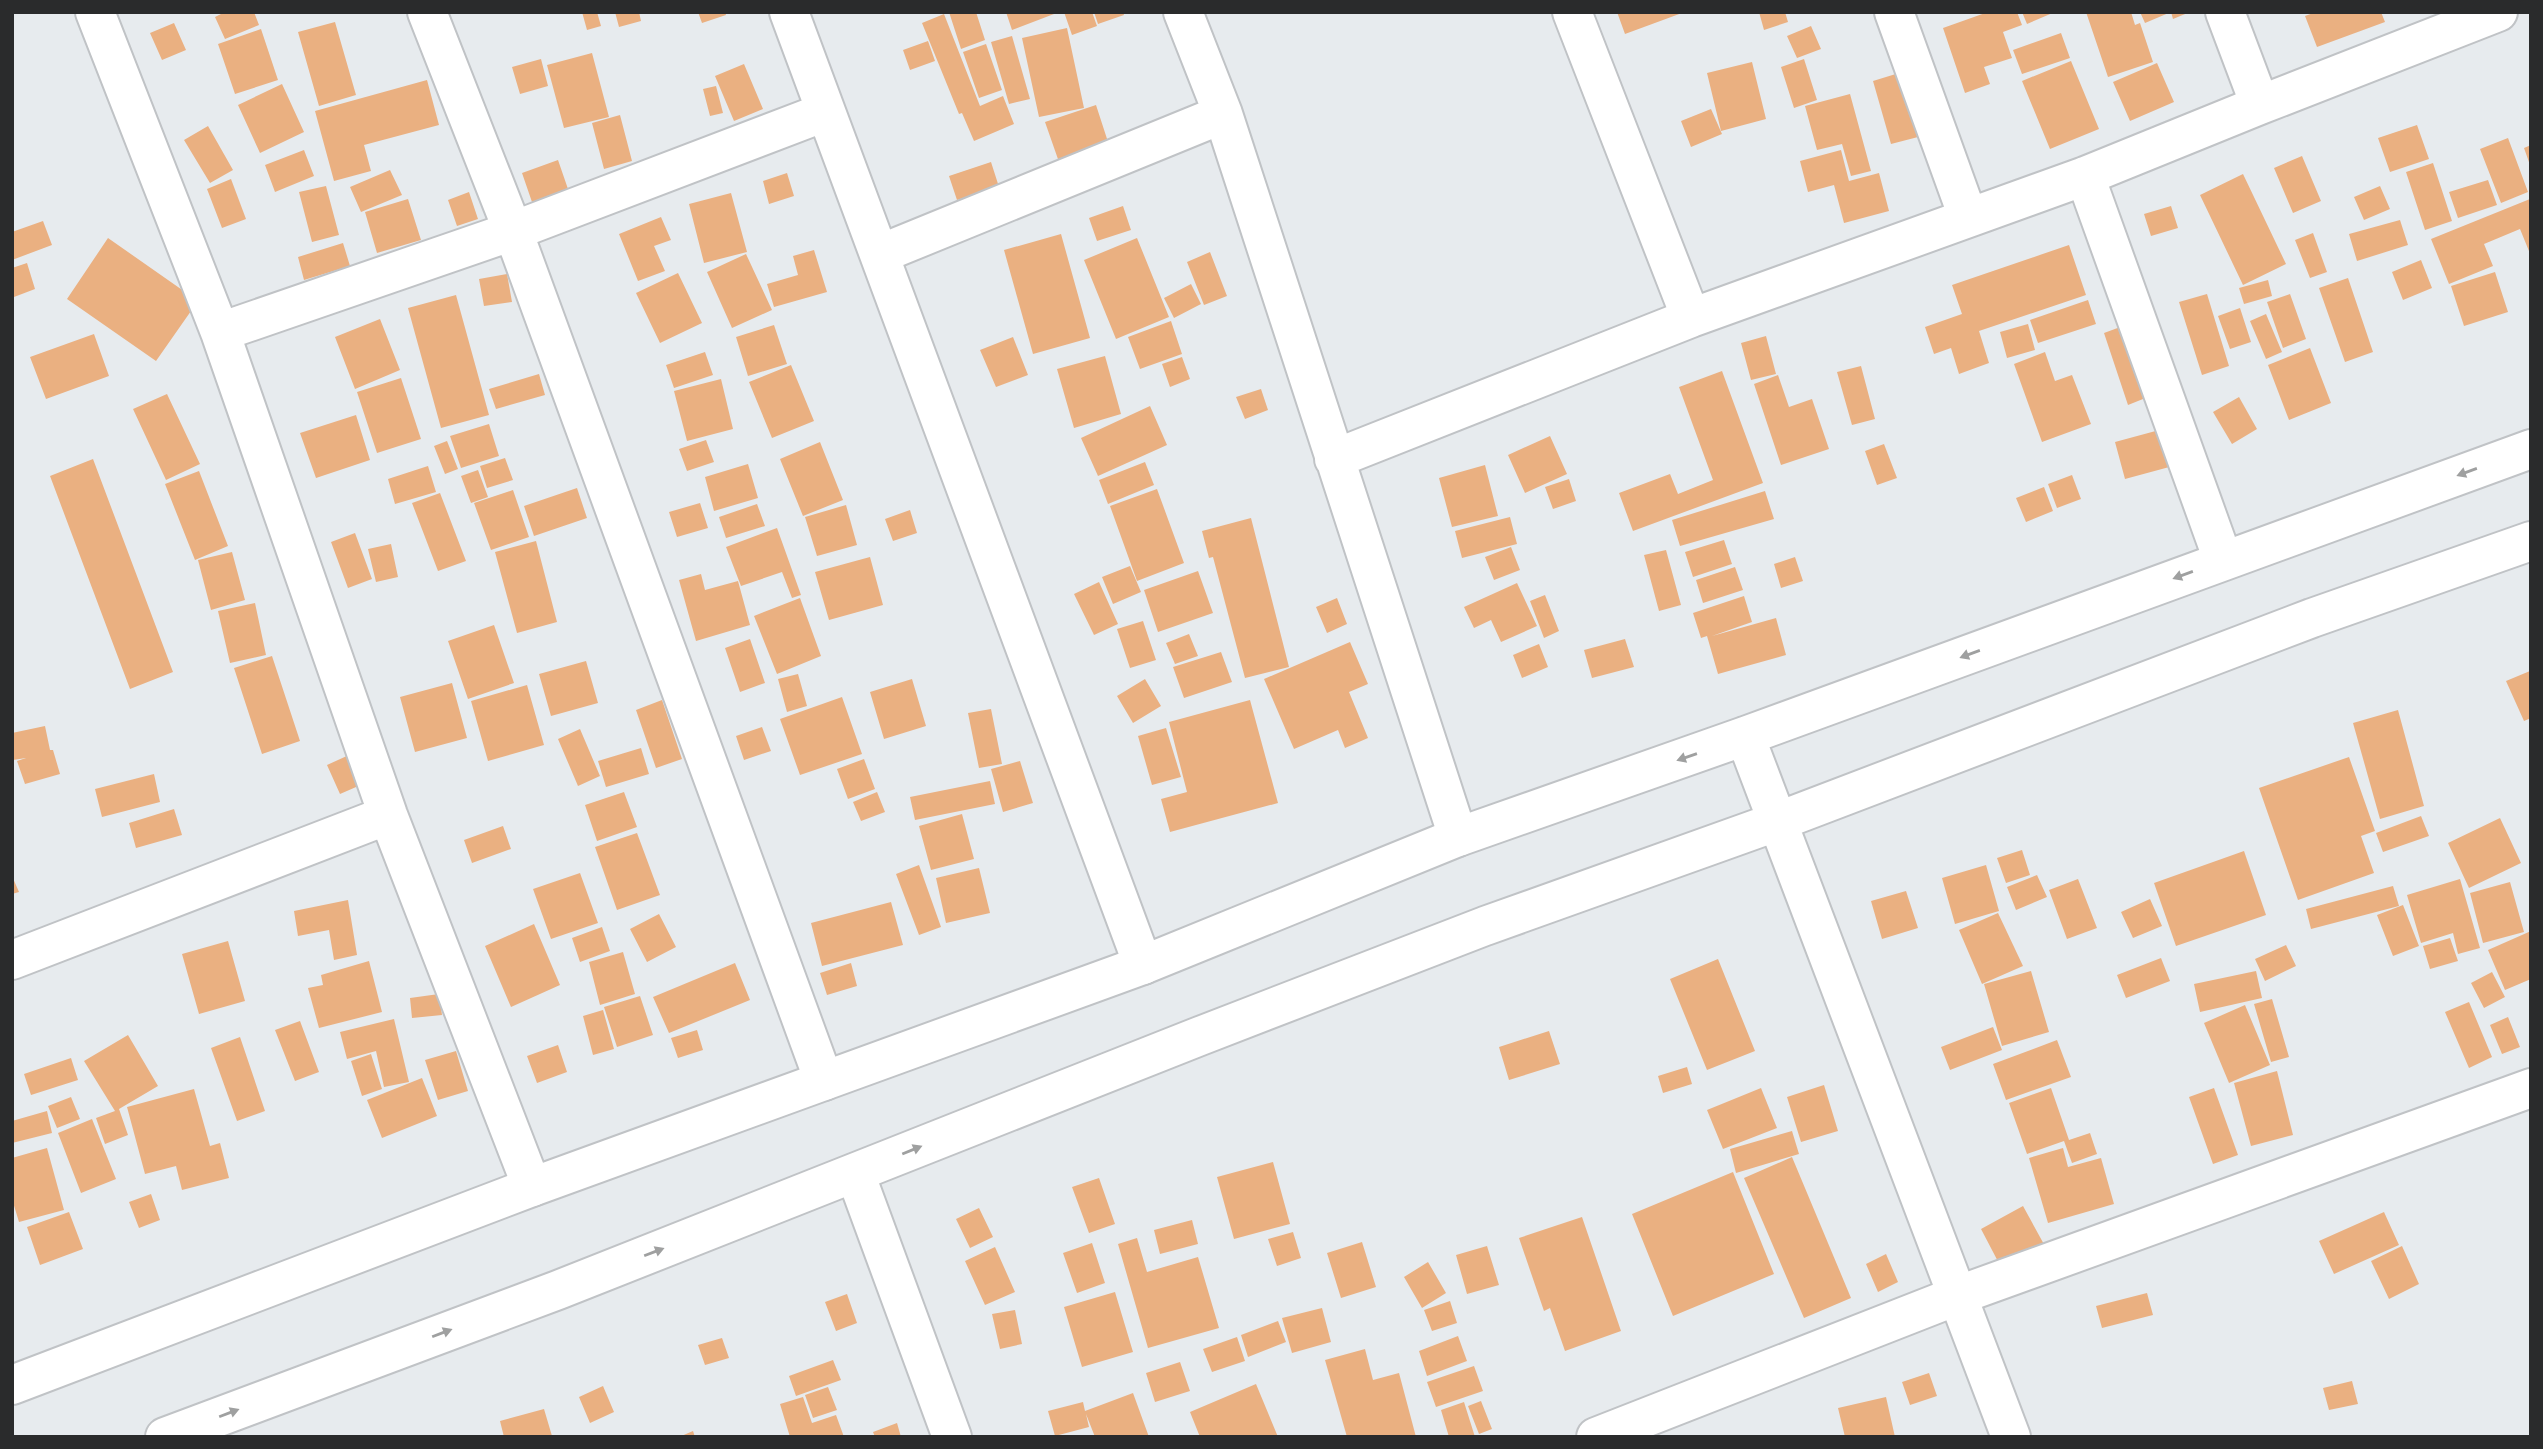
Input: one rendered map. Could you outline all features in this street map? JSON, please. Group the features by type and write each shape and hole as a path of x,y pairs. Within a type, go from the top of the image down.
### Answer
{"street":[{"path":"95,12 220,332 388,815 532,1187"},
{"path":"427,12 513,231 824,1080"},
{"path":"789,12 1143,965"},
{"path":"1183,12 1223,114 1458,837"},
{"path":"1572,12 1691,318"},
{"path":"1894,12 1968,217"},
{"path":"2225,12 2260,104"},
{"path":"1334,458 1691,318 2085,176 2260,104 2498,12"},
{"path":"220,332 513,231 825,112"},
{"path":"880,254 1223,114"},
{"path":"2085,176 2223,560"},
{"path":"12,1385 532,1187 1143,965 1458,837 1745,736 2531,449"},
{"path":"165,1437 558,1290 1472,931 1776,822 2312,618 2531,541"},
{"path":"1745,736 2011,1437"},
{"path":"12,960 388,815"},
{"path":"1603,1435 1959,1295 2531,1088"},
{"path":"855,1173 951,1437"}],"building":[{"path":"225,12 254,12 259,25 225,39 215,17"},
{"path":"582,12 597,12 601,26 587,30"},
{"path":"615,12 639,12 641,21 619,27"},
{"path":"698,12 725,12 726,15 702,23"},
{"path":"949,12 976,12 985,40 961,49"},
{"path":"1006,12 1054,12 1054,14 1012,30"},
{"path":"1064,12 1092,12 1097,26 1072,35"},
{"path":"1094,12 1123,12 1124,15 1098,24"},
{"path":"1617,12 1682,12 1682,13 1625,34"},
{"path":"1759,12 1785,12 1788,22 1764,30"},
{"path":"1988,12 2017,12 2022,25 2003,32 2012,58 1984,67 1990,84 1965,93 1943,28"},
{"path":"2022,12 2055,12 2027,24"},
{"path":"2086,12 2131,12 2135,25 2140,23 2153,62 2108,77"},
{"path":"2140,12 2171,12 2145,23"},
{"path":"2171,12 2190,12 2173,19"},
{"path":"2316,12 2381,12 2385,22 2317,47 2305,16"},
{"path":"944,14 980,106 1003,96 1014,124 974,141 962,113 959,114 922,23"},
{"path":"335,22 356,95 319,106 298,32"},
{"path":"174,23 186,50 162,60 150,33"},
{"path":"1811,26 1821,49 1797,58 1787,36"},
{"path":"1067,28 1084,108 1039,117 1022,38"},
{"path":"261,29 278,80 235,94 218,44"},
{"path":"2061,33 2070,58 2022,74 2013,50"},
{"path":"1012,36 1030,99 1009,104 991,42"},
{"path":"928,41 935,61 910,70 903,50"},
{"path":"986,44 1002,90 979,98 963,52"},
{"path":"592,53 609,117 564,128 547,65"},
{"path":"541,59 548,86 520,94 512,67"},
{"path":"1804,59 1817,100 1794,108 1781,67"},
{"path":"2071,61 2099,129 2050,149 2022,81"},
{"path":"1752,62 1766,119 1721,131 1707,73"},
{"path":"2157,63 2174,102 2130,121 2113,82"},
{"path":"744,64 763,109 734,121 715,76"},
{"path":"1899,73 1918,137 1891,144 1873,81"},
{"path":"427,80 439,125 364,145 371,171 334,181 315,111"},
{"path":"282,84 304,132 260,153 238,105"},
{"path":"716,86 723,113 710,116 703,89"},
{"path":"1850,94 1871,171 1851,176 1842,144 1817,150 1805,106"},
{"path":"1096,105 1109,145 1059,162 1045,122"},
{"path":"1711,109 1722,134 1691,147 1681,121"},
{"path":"620,115 632,161 604,169 592,123"},
{"path":"2417,125 2429,159 2390,172 2378,138"},
{"path":"208,126 233,170 210,183 184,140"},
{"path":"2508,138 2528,192 2501,203 2480,149"},
{"path":"2531,145 2531,164 2530,165 2524,148"},
{"path":"304,150 314,176 275,192 265,165"},
{"path":"1841,150 1849,181 1879,173 1889,211 1844,223 1834,185 1808,192 1800,161"},
{"path":"2302,156 2321,201 2293,213 2274,168"},
{"path":"558,160 568,189 532,202 522,173"},
{"path":"991,162 999,187 957,200 949,176"},
{"path":"2433,163 2452,221 2425,230 2406,172"},
{"path":"390,170 402,195 361,212 350,187"},
{"path":"787,173 794,196 769,204 763,181"},
{"path":"2243,174 2286,264 2243,285 2200,195"},
{"path":"231,179 246,219 222,228 207,189"},
{"path":"2488,180 2497,205 2458,218 2449,192"},
{"path":"326,186 339,235 312,242 299,192"},
{"path":"2380,186 2390,209 2364,220 2354,197"},
{"path":"469,192 478,219 457,226 448,200"},
{"path":"731,193 747,252 704,263 689,204"},
{"path":"408,199 421,240 377,253 365,212"},
{"path":"2530,199 2531,256 2520,229 2484,244 2493,266 2449,284 2431,239"},
{"path":"1123,206 1131,230 1097,241 1089,218"},
{"path":"2171,206 2178,228 2151,236 2144,214"},
{"path":"661,217 671,240 654,246 665,271 638,281 619,234"},
{"path":"2400,220 2408,245 2357,261 2349,234"},
{"path":"43,221 52,245 12,260 12,232"},
{"path":"2313,233 2327,272 2310,278 2295,240"},
{"path":"1061,234 1090,338 1033,354 1004,250"},
{"path":"108,238 198,301 156,361 67,299"},
{"path":"1137,238 1169,317 1116,339 1084,260"},
{"path":"343,243 350,266 304,280 298,257"},
{"path":"2069,245 2086,295 1979,331 1989,363 1959,374 1951,348 1934,354 1925,327 1962,314 1952,285"},
{"path":"814,250 827,292 774,307 767,284 798,275 793,256"},
{"path":"1210,252 1227,296 1204,305 1187,262"},
{"path":"746,254 772,310 732,328 707,272"},
{"path":"2421,260 2432,288 2403,300 2392,272"},
{"path":"27,263 35,289 14,297 12,268"},
{"path":"2495,272 2508,312 2464,326 2451,286"},
{"path":"678,273 702,323 660,343 636,293"},
{"path":"507,274 512,302 484,306 479,279"},
{"path":"2348,278 2373,352 2345,362 2319,288"},
{"path":"2268,280 2272,296 2244,304 2239,288"},
{"path":"1191,284 1201,304 1174,318 1164,298"},
{"path":"2207,294 2229,366 2202,375 2179,302"},
{"path":"2290,294 2306,339 2283,348 2267,302"},
{"path":"456,295 489,415 441,428 408,308"},
{"path":"2088,300 2096,324 2038,343 2030,320"},
{"path":"2240,308 2251,342 2230,349 2218,316"},
{"path":"2266,314 2282,352 2266,359 2250,321"},
{"path":"380,319 400,370 355,389 335,337"},
{"path":"1171,321 1182,354 1140,369 1128,337"},
{"path":"2028,324 2035,350 2007,358 2000,332"},
{"path":"774,325 787,364 748,376 736,337"},
{"path":"2123,326 2148,397 2128,405 2104,333"},
{"path":"94,334 109,376 46,399 30,357"},
{"path":"1766,336 1776,374 1751,380 1741,343"},
{"path":"1013,337 1028,375 996,387 980,350"},
{"path":"2310,348 2331,403 2289,420 2268,365"},
{"path":"705,352 713,375 674,388 666,365"},
{"path":"2045,352 2055,381 2072,375 2091,424 2042,442 2014,364"},
{"path":"1105,356 1121,414 1074,428 1057,369"},
{"path":"1182,357 1190,379 1170,387 1162,364"},
{"path":"791,365 814,421 772,438 749,382"},
{"path":"1861,366 1875,419 1852,425 1837,372"},
{"path":"1722,371 1763,483 1633,531 1619,493 1670,474 1678,494 1713,480 1679,387"},
{"path":"539,374 545,395 496,409 489,389"},
{"path":"1778,375 1789,407 1812,399 1829,449 1781,465 1754,384"},
{"path":"401,378 421,439 377,453 357,392"},
{"path":"721,379 733,429 687,441 674,391"},
{"path":"1261,389 1268,410 1245,419 1236,397"},
{"path":"167,394 200,464 166,480 133,409"},
{"path":"2239,397 2257,429 2232,444 2213,412"},
{"path":"1150,406 1167,445 1098,476 1081,438"},
{"path":"356,415 370,460 316,478 300,433"},
{"path":"489,424 499,456 461,468 450,436"},
{"path":"2163,429 2173,466 2125,479 2115,442"},
{"path":"1550,436 1567,474 1525,493 1508,455"},
{"path":"706,440 714,462 687,471 679,449"},
{"path":"447,441 458,469 445,474 434,446"},
{"path":"820,442 843,500 803,516 780,459"},
{"path":"1884,444 1897,478 1877,485 1865,451"},
{"path":"505,458 513,480 487,488 480,466"},
{"path":"93,459 173,672 130,689 50,476"},
{"path":"1145,462 1154,485 1108,504 1099,480"},
{"path":"748,464 758,498 714,511 705,477"},
{"path":"1485,465 1498,516 1452,527 1439,478"},
{"path":"428,466 436,492 395,504 388,479"},
{"path":"478,470 488,497 471,503 461,476"},
{"path":"199,471 228,546 195,560 165,484"},
{"path":"2072,475 2081,499 2057,508 2048,484"},
{"path":"1569,479 1576,501 1553,509 1545,487"},
{"path":"2044,487 2053,511 2026,522 2016,498"},
{"path":"577,488 587,518 534,536 524,506"},
{"path":"1157,489 1184,563 1137,581 1110,506"},
{"path":"513,490 529,537 491,550 474,503"},
{"path":"1765,491 1774,519 1680,546 1672,520"},
{"path":"440,493 466,561 438,571 412,503"},
{"path":"700,503 708,528 677,537 669,512"},
{"path":"757,504 765,526 726,538 719,517"},
{"path":"846,505 857,545 817,556 805,517"},
{"path":"910,510 917,533 893,541 885,519"},
{"path":"1510,517 1517,544 1462,558 1455,531"},
{"path":"1251,518 1289,667 1245,678 1213,557 1209,558 1202,531"},
{"path":"777,528 801,595 792,598 782,572 741,586 726,547"},
{"path":"355,533 372,579 348,588 331,542"},
{"path":"1724,540 1732,564 1693,577 1685,552"},
{"path":"536,541 557,622 517,633 495,552"},
{"path":"391,544 398,577 376,582 368,549"},
{"path":"1511,547 1520,570 1494,580 1485,557"},
{"path":"1666,550 1681,605 1659,611 1644,555"},
{"path":"232,552 245,600 211,610 198,560"},
{"path":"870,557 883,605 829,620 815,572"},
{"path":"1795,557 1803,581 1781,588 1774,564"},
{"path":"1130,566 1141,592 1113,604 1102,577"},
{"path":"1735,567 1743,590 1703,603 1696,580"},
{"path":"1198,571 1213,613 1158,632 1144,590"},
{"path":"701,574 705,590 738,581 750,625 696,641 679,580"},
{"path":"1099,582 1118,624 1094,635 1074,594"},
{"path":"1517,583 1537,626 1501,642 1491,620 1474,628 1464,607"},
{"path":"1545,595 1559,631 1544,638 1530,601"},
{"path":"1744,596 1752,622 1712,636 1776,618 1786,655 1718,674 1707,636 1701,638 1693,613"},
{"path":"800,598 821,656 777,674 754,616"},
{"path":"1337,598 1347,624 1327,633 1316,607"},
{"path":"255,603 266,655 230,663 218,611"},
{"path":"1143,621 1156,660 1130,668 1117,629"},
{"path":"494,625 514,683 468,699 448,641"},
{"path":"1189,634 1198,656 1175,664 1166,643"},
{"path":"750,639 765,683 740,692 725,648"},
{"path":"1625,639 1634,667 1592,678 1584,650"},
{"path":"1350,642 1368,684 1349,692 1368,738 1345,748 1338,730 1294,749 1264,679"},
{"path":"1539,644 1548,667 1522,678 1513,655"},
{"path":"1221,652 1232,682 1184,698 1173,667"},
{"path":"272,656 300,741 262,754 234,668"},
{"path":"586,661 598,703 551,716 539,674"},
{"path":"2530,671 2531,718 2524,721 2506,681"},
{"path":"798,674 807,706 787,712 778,679"},
{"path":"912,679 926,726 884,739 870,692"},
{"path":"1145,679 1161,706 1133,723 1117,696"},
{"path":"452,683 467,738 415,752 400,697"},
{"path":"527,685 544,745 488,761 471,701"},
{"path":"842,697 862,754 800,775 780,719"},
{"path":"662,700 682,759 656,768 636,710"},
{"path":"1250,700 1278,803 1170,832 1161,799 1187,792 1169,722"},
{"path":"991,709 1002,764 979,768 968,713"},
{"path":"2398,710 2424,806 2380,819 2353,723"},
{"path":"45,726 50,750 53,750 60,774 25,784 17,761 26,758 13,760 12,733"},
{"path":"762,727 771,751 744,760 736,736"},
{"path":"1166,728 1181,777 1152,785 1138,736"},
{"path":"580,729 600,776 578,786 558,739"},
{"path":"641,748 649,774 606,787 598,761"},
{"path":"349,755 363,784 340,794 327,765"},
{"path":"2349,757 2375,831 2361,836 2374,873 2298,900 2259,788"},
{"path":"864,759 875,789 848,799 837,769"},
{"path":"1020,761 1033,803 1003,812 991,769"},
{"path":"154,774 160,802 102,817 95,789"},
{"path":"990,781 995,804 915,820 910,797"},
{"path":"624,792 637,827 597,841 585,805"},
{"path":"877,792 885,812 861,821 853,802"},
{"path":"174,809 182,835 136,848 129,823"},
{"path":"962,814 974,859 931,870 919,826"},
{"path":"2421,816 2429,836 2383,852 2376,833"},
{"path":"2500,818 2521,863 2469,888 2448,843"},
{"path":"503,826 511,849 472,863 464,840"},
{"path":"637,833 660,895 617,910 595,847"},
{"path":"2022,850 2030,875 2006,883 1997,858"},
{"path":"2244,851 2266,915 2176,946 2154,883"},
{"path":"919,865 941,927 919,935 896,874"},
{"path":"1986,865 1999,911 1955,924 1942,878"},
{"path":"979,868 990,913 946,923 936,878"},
{"path":"580,873 598,923 551,939 533,889"},
{"path":"2037,875 2047,897 2016,910 2007,887"},
{"path":"12,876 19,892 12,894"},
{"path":"2078,879 2097,928 2067,939 2049,890"},
{"path":"2460,879 2480,948 2458,954 2453,933 2421,943 2407,895"},
{"path":"2510,882 2524,932 2483,943 2470,893"},
{"path":"2393,886 2399,906 2311,929 2306,909"},
{"path":"1906,891 1918,928 1882,939 1871,901"},
{"path":"2150,899 2162,926 2133,938 2121,912"},
{"path":"348,900 357,955 334,960 329,930 298,936 294,911"},
{"path":"891,902 903,945 822,966 811,923"},
{"path":"2403,905 2419,946 2393,956 2377,915"},
{"path":"1998,913 2023,966 1982,984 1959,930"},
{"path":"659,914 676,947 647,962 630,929"},
{"path":"534,924 560,985 511,1007 485,946"},
{"path":"602,927 610,951 580,962 572,938"},
{"path":"2531,931 2531,979 2505,990 2488,950"},
{"path":"2450,938 2458,961 2430,969 2423,946"},
{"path":"228,941 245,1001 199,1014 182,954"},
{"path":"2286,945 2296,966 2265,981 2255,959"},
{"path":"623,952 635,994 600,1005 589,962"},
{"path":"2161,958 2170,981 2126,998 2117,975"},
{"path":"1718,959 1755,1051 1707,1070 1670,979"},
{"path":"369,961 382,1012 319,1028 308,988 323,985 321,975"},
{"path":"735,963 750,1000 669,1033 653,997"},
{"path":"851,963 857,986 827,995 820,973"},
{"path":"2031,971 2049,1032 2002,1046 1984,984"},
{"path":"2256,971 2262,998 2200,1012 2194,984"},
{"path":"2492,972 2505,997 2484,1008 2471,983"},
{"path":"439,994 442,1015 412,1018 410,998"},
{"path":"640,996 653,1035 617,1047 604,1007"},
{"path":"2272,999 2289,1057 2271,1062 2254,1004"},
{"path":"2469,1002 2492,1057 2469,1068 2445,1012"},
{"path":"2245,1005 2270,1065 2229,1083 2204,1023"},
{"path":"603,1010 614,1049 593,1055 583,1016"},
{"path":"2508,1017 2520,1047 2502,1054 2490,1025"},
{"path":"394,1019 409,1082 384,1087 376,1051 347,1059 340,1032"},
{"path":"300,1021 319,1072 295,1081 275,1030"},
{"path":"1993,1027 2002,1050 1950,1070 1941,1047"},
{"path":"697,1030 703,1050 678,1058 671,1038"},
{"path":"1549,1031 1560,1064 1509,1080 1499,1047"},
{"path":"128,1035 158,1086 119,1109 128,1135 105,1144 96,1118 115,1111 84,1061"},
{"path":"240,1037 265,1111 237,1121 211,1048"},
{"path":"2057,1040 2071,1077 2006,1100 1993,1064"},
{"path":"558,1045 567,1072 537,1083 527,1056"},
{"path":"456,1051 468,1091 438,1100 425,1060"},
{"path":"371,1054 382,1089 362,1096 351,1061"},
{"path":"71,1058 78,1080 31,1095 24,1074"},
{"path":"1687,1067 1692,1084 1663,1093 1658,1076"},
{"path":"2277,1071 2293,1135 2251,1146 2234,1083"},
{"path":"422,1078 437,1116 382,1138 367,1100"},
{"path":"1824,1085 1838,1131 1801,1142 1787,1097"},
{"path":"1761,1088 1777,1128 1723,1149 1707,1110"},
{"path":"2051,1088 2069,1140 2090,1133 2097,1154 2072,1163 2064,1141 2027,1154 2009,1103"},
{"path":"2214,1088 2238,1155 2213,1164 2189,1097"},
{"path":"194,1089 210,1146 220,1143 229,1178 182,1190 176,1166 145,1174 127,1107"},
{"path":"71,1097 80,1119 57,1128 48,1106"},
{"path":"47,1111 52,1133 12,1143 12,1121"},
{"path":"92,1119 116,1179 81,1193 58,1133"},
{"path":"1792,1131 1799,1154 1736,1173 1730,1149"},
{"path":"47,1148 64,1210 19,1222 12,1199 12,1158"},
{"path":"2063,1148 2068,1167 2101,1158 2114,1204 2048,1223 2029,1158"},
{"path":"1792,1157 1851,1298 1804,1318 1744,1178"},
{"path":"1273,1162 1290,1224 1234,1239 1217,1177"},
{"path":"1733,1172 1774,1274 1673,1316 1632,1214"},
{"path":"1099,1178 1115,1224 1089,1233 1072,1187"},
{"path":"151,1194 160,1220 139,1228 129,1202"},
{"path":"2023,1206 2046,1248 2003,1271 1981,1229"},
{"path":"979,1208 993,1237 970,1248 956,1219"},
{"path":"69,1212 83,1249 40,1265 27,1227"},
{"path":"2384,1212 2399,1245 2334,1274 2319,1241"},
{"path":"1582,1217 1621,1331 1565,1351 1550,1308 1544,1311 1519,1238"},
{"path":"1192,1220 1198,1244 1160,1254 1154,1230"},
{"path":"1293,1232 1301,1258 1277,1266 1268,1239"},
{"path":"1137,1238 1147,1272 1198,1257 1219,1328 1148,1348 1118,1244"},
{"path":"1362,1242 1376,1287 1341,1298 1327,1253"},
{"path":"1092,1243 1105,1283 1077,1293 1063,1253"},
{"path":"1487,1246 1499,1285 1467,1294 1456,1255"},
{"path":"2402,1246 2419,1284 2389,1299 2371,1261"},
{"path":"995,1247 1015,1292 985,1305 965,1261"},
{"path":"1886,1254 1898,1282 1878,1292 1866,1264"},
{"path":"1428,1262 1446,1293 1422,1308 1404,1277"},
{"path":"1115,1292 1133,1352 1082,1367 1064,1307"},
{"path":"2147,1293 2153,1315 2102,1328 2096,1306"},
{"path":"847,1294 857,1323 836,1331 825,1302"},
{"path":"1450,1301 1457,1323 1432,1331 1424,1310"},
{"path":"1322,1308 1331,1342 1292,1353 1282,1318"},
{"path":"1015,1310 1022,1344 1000,1349 992,1314"},
{"path":"1278,1321 1286,1342 1248,1357 1241,1335"},
{"path":"1458,1336 1467,1361 1427,1376 1419,1351"},
{"path":"1237,1337 1245,1361 1212,1372 1203,1349"},
{"path":"722,1338 729,1358 705,1365 698,1345"},
{"path":"1365,1349 1373,1380 1399,1373 1416,1437 1347,1437 1325,1360"},
{"path":"833,1360 841,1380 796,1396 789,1376"},
{"path":"1180,1362 1190,1391 1155,1402 1146,1373"},
{"path":"1474,1366 1483,1391 1436,1407 1427,1382"},
{"path":"1929,1373 1937,1396 1910,1405 1902,1382"},
{"path":"2352,1381 2358,1404 2329,1410 2323,1388"},
{"path":"1256,1384 1278,1437 1200,1437 1190,1412"},
{"path":"603,1386 614,1412 590,1423 579,1397"},
{"path":"828,1387 837,1410 813,1418 805,1395"},
{"path":"1133,1393 1149,1437 1095,1437 1086,1414 1089,1427 1055,1436 1048,1411 1083,1402 1085,1411"},
{"path":"803,1397 812,1423 836,1415 844,1437 790,1437 780,1404"},
{"path":"1886,1397 1895,1437 1845,1437 1838,1408"},
{"path":"1481,1401 1492,1429 1479,1434 1468,1406"},
{"path":"1464,1402 1475,1437 1449,1437 1441,1410"},
{"path":"544,1409 552,1436 504,1437 500,1421"},
{"path":"897,1423 901,1437 875,1437 873,1432"},
{"path":"693,1431 695,1437 679,1437"}]}
